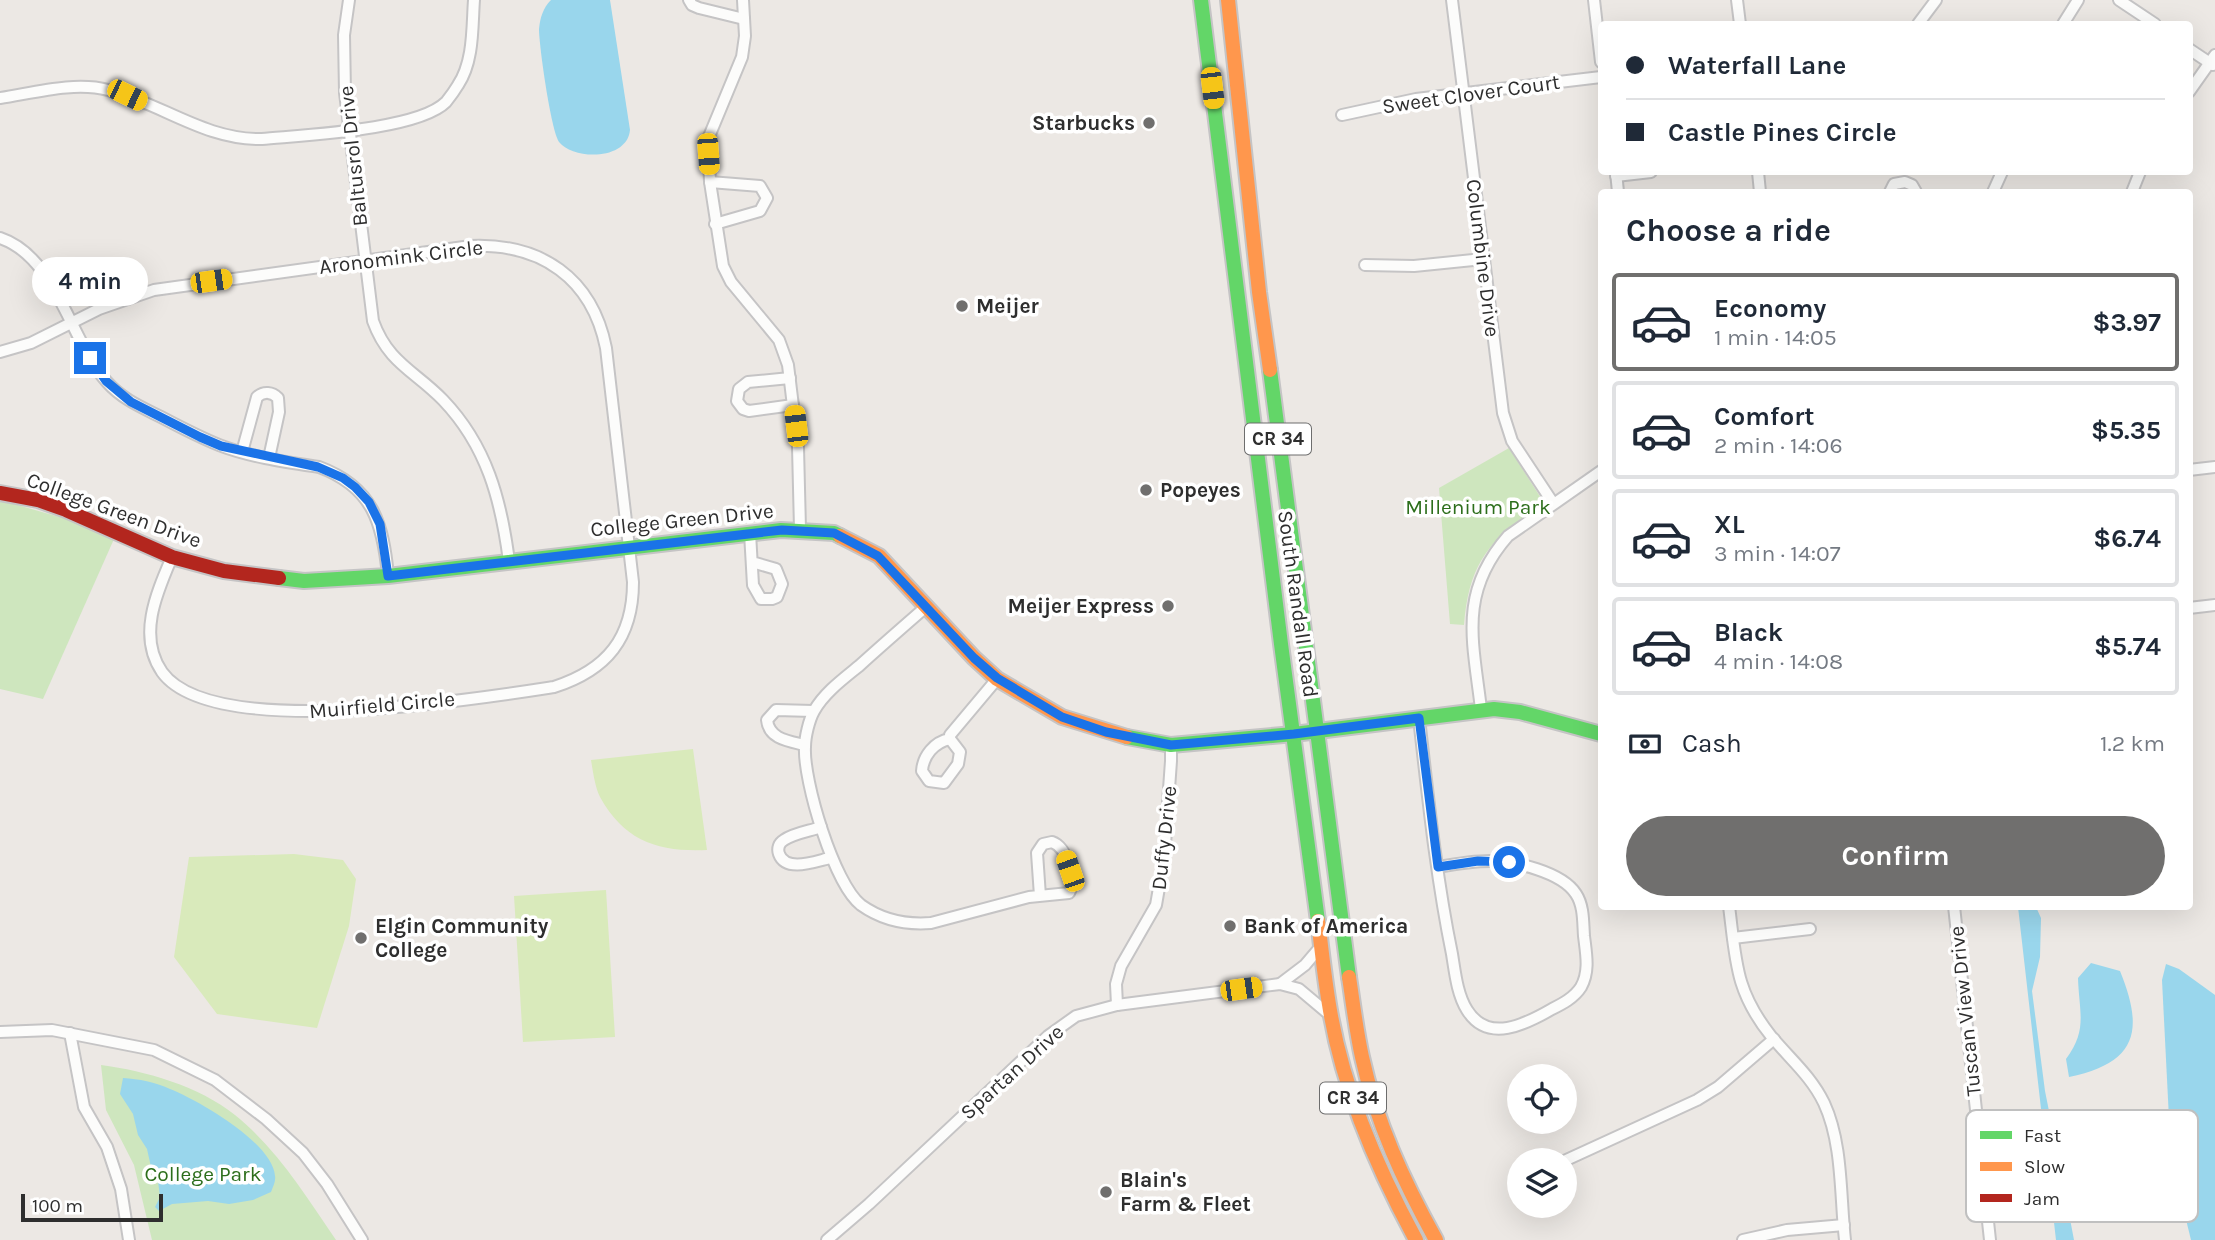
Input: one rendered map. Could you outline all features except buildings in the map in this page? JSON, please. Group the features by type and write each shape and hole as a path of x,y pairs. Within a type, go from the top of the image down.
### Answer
{"main road":[{"name":"South Randall Road","path":"1201,0 1267,536 1331,1016 1338,1050 1365,1133 1380,1171 1416,1240"},
{"name":"South Randall Road","path":"1228,0 1259,292 1341,926 1362,1057 1372,1095 1407,1188 1436,1240"},
{"name":"College Green Drive","path":"0,493 38,500 66,510 172,557 224,571 304,581 388,576 750,533 800,529 834,533 878,556 974,658 997,678 1062,717 1121,736 1171,745 1294,734 1481,709 1520,712 1598,733"}],"street":[{"name":"Baltusrol Drive","path":"349,0 344,35 348,130 373,321 384,344 398,362 442,398 483,458 500,503 509,561"},
{"path":"0,98 74,88 105,89 127,95 177,118 240,139 348,130 402,122 426,114 445,102 459,83 466,67 474,0"},
{"path":"689,0 699,8 744,19"},
{"path":"743,0 745,36 742,57 708,139 710,182 723,266 731,282 779,341 790,378 800,467 800,529"},
{"name":"Columbine Drive","path":"1452,0 1501,402 1512,441 1553,503"},
{"path":"1594,0 1598,35"},
{"path":"1737,0 1740,21"},
{"path":"1919,21 1935,0"},
{"path":"2065,21 2078,0"},
{"path":"2119,0 2150,21"},
{"path":"2193,51 2213,62 2193,87"},
{"name":"Sweet Clover Court","path":"1342,115 1391,103 1598,77"},
{"path":"710,182 760,186 767,198 760,211 715,225"},
{"path":"1892,189 1894,184 1905,183 1912,185 1914,189"},
{"path":"0,238 27,254 42,272 90,358 106,381 125,398 200,437 242,452 318,467 343,478 355,487 369,502 380,524 388,576"},
{"name":"Aronomink Circle","path":"0,352 30,343 99,309 154,290 471,246 515,249 550,262 570,278 593,311 603,338 629,547"},
{"path":"1365,265 1434,265 1483,259"},
{"path":"790,378 748,382 739,389 737,401 743,409 749,411 793,405"},
{"path":"242,452 257,397 266,393 274,395 279,403 269,458"},
{"path":"2193,470 2215,467"},
{"path":"1481,709 1472,618 1474,597 1481,576 1508,536 1598,473"},
{"path":"750,533 752,562"},
{"name":"Muirfield Circle","path":"172,557 149,624 152,652 162,673 182,690 216,702 289,711 324,712 536,690 576,679 606,660 623,634 632,608 633,595 629,547"},
{"path":"2193,608 2215,605"},
{"path":"927,606 831,690 813,711 804,745 806,768 830,858 847,889 860,904 878,915 907,924 931,923 987,907 1069,893 1073,885 1062,849 1056,843 1043,844 1037,853 1040,896"},
{"path":"950,739 950,735 997,678"},
{"path":"804,745 772,734 767,720 776,710 813,711"},
{"path":"1419,718 1438,867 1448,936 1462,997 1472,1016 1480,1023 1493,1028 1521,1026 1568,1000 1580,988 1586,977 1587,964 1578,896 1570,886 1558,877 1509,862 1478,861 1438,867"},
{"name":"Duffy Drive","path":"1118,1005 1116,984 1121,966 1156,905 1164,859 1171,745"},
{"path":"821,827 787,838 780,843 780,857 786,863 794,865 830,858"},
{"path":"1730,910 1741,987 1756,1016 1814,1085 1830,1118 1835,1136 1845,1240"},
{"name":"Tuscan View Drive","path":"1954,910 1976,1110"},
{"path":"1733,938 1810,929"},
{"path":"1280,984 1305,965 1322,945"},
{"path":"1280,984 1300,989 1331,1016"},
{"name":"Spartan Drive","path":"827,1240 1048,1036 1076,1016 1118,1005 1280,984"},
{"path":"0,1032 52,1030 154,1049 215,1080 266,1119 303,1153 327,1184 362,1240"},
{"path":"70,1033 84,1107 107,1147 121,1189 129,1240"},
{"path":"1577,1155 1697,1100 1718,1087 1774,1039"},
{"name":"Tuscan View Drive","path":"1988,1222 1990,1240"},
{"path":"1744,1240 1787,1230 1843,1225"}],"green space":[{"name":"Millenium Park","path":"1509,448 1541,498 1540,505 1508,530 1485,554 1471,585 1464,625 1450,624 1439,488"},
{"path":"0,500 70,520 114,539 43,699 0,689"},
{"path":"693,749 707,850 659,846 632,834 621,825 600,797 591,760"},
{"path":"294,854 343,860 356,879 349,926 317,1028 217,1014 174,957 189,857"},
{"path":"606,890 615,1037 523,1042 514,896"},
{"name":"College Park","path":"101,1065 171,1081 205,1096 235,1115 278,1158 336,1240 152,1240 134,1165 106,1110"}],"water":[{"path":"551,0 610,0 630,130 627,140 610,152 576,152 566,148 556,135 546,88 539,29 542,13"},
{"path":"2018,910 2037,910 2041,918 2040,957 2032,991 2049,1110 2041,1110"},
{"path":"2091,963 2120,971 2128,992 2133,1028 2129,1042 2109,1063 2069,1077 2066,1059 2077,1039 2081,1020 2078,978"},
{"path":"2166,964 2179,969 2215,995 2215,1240 2191,1240 2187,1222 2198,1222 2198,1110 2169,1110 2162,980"},
{"path":"123,1078 147,1081 164,1087 198,1103 232,1124 262,1150 271,1163 275,1178 271,1192 253,1200 229,1204 208,1201 172,1204 159,1211 155,1207 160,1197 158,1181 147,1149 138,1135 133,1114 120,1094"},
{"path":"2054,1222 2071,1222 2074,1240 2056,1240"}],"traffic: fast":[{"path":"1201,0 1318,921"},
{"path":"1270,370 1349,977"},
{"path":"279,578 304,581 388,576 781,530 834,533 840,536"},
{"path":"1127,737 1171,745 1294,734 1494,709 1520,712 1598,733"}],"traffic: slow":[{"path":"1228,0 1259,292 1270,370"},
{"path":"840,536 879,556 997,679 1062,717 1127,737"},
{"path":"1318,921 1329,1004 1345,1074 1364,1131 1416,1240"},
{"path":"1349,977 1360,1047 1375,1105 1402,1174 1436,1240"}],"traffic: jam":[{"path":"0,493 38,500 66,510 172,557 224,571 279,578"}],"place":[{"name":"Starbucks","path":"1149,123"},
{"name":"Meijer","path":"962,306"},
{"name":"Popeyes","path":"1146,490"},
{"name":"Meijer Express","path":"1168,606"},
{"name":"Bank of America","path":"1230,926"},
{"name":"Elgin Community College","path":"361,938"},
{"name":"Blain's Farm & Fleet","path":"1106,1192"}],"route":[{"path":"90,358 119,394 200,437 221,446 280,461 318,467 343,478 369,502 380,524 388,576 782,530 834,533 878,556 974,658 997,678 1062,717 1092,727 1121,736 1171,745 1294,734 1419,718 1438,867 1478,861 1509,862"}]}
